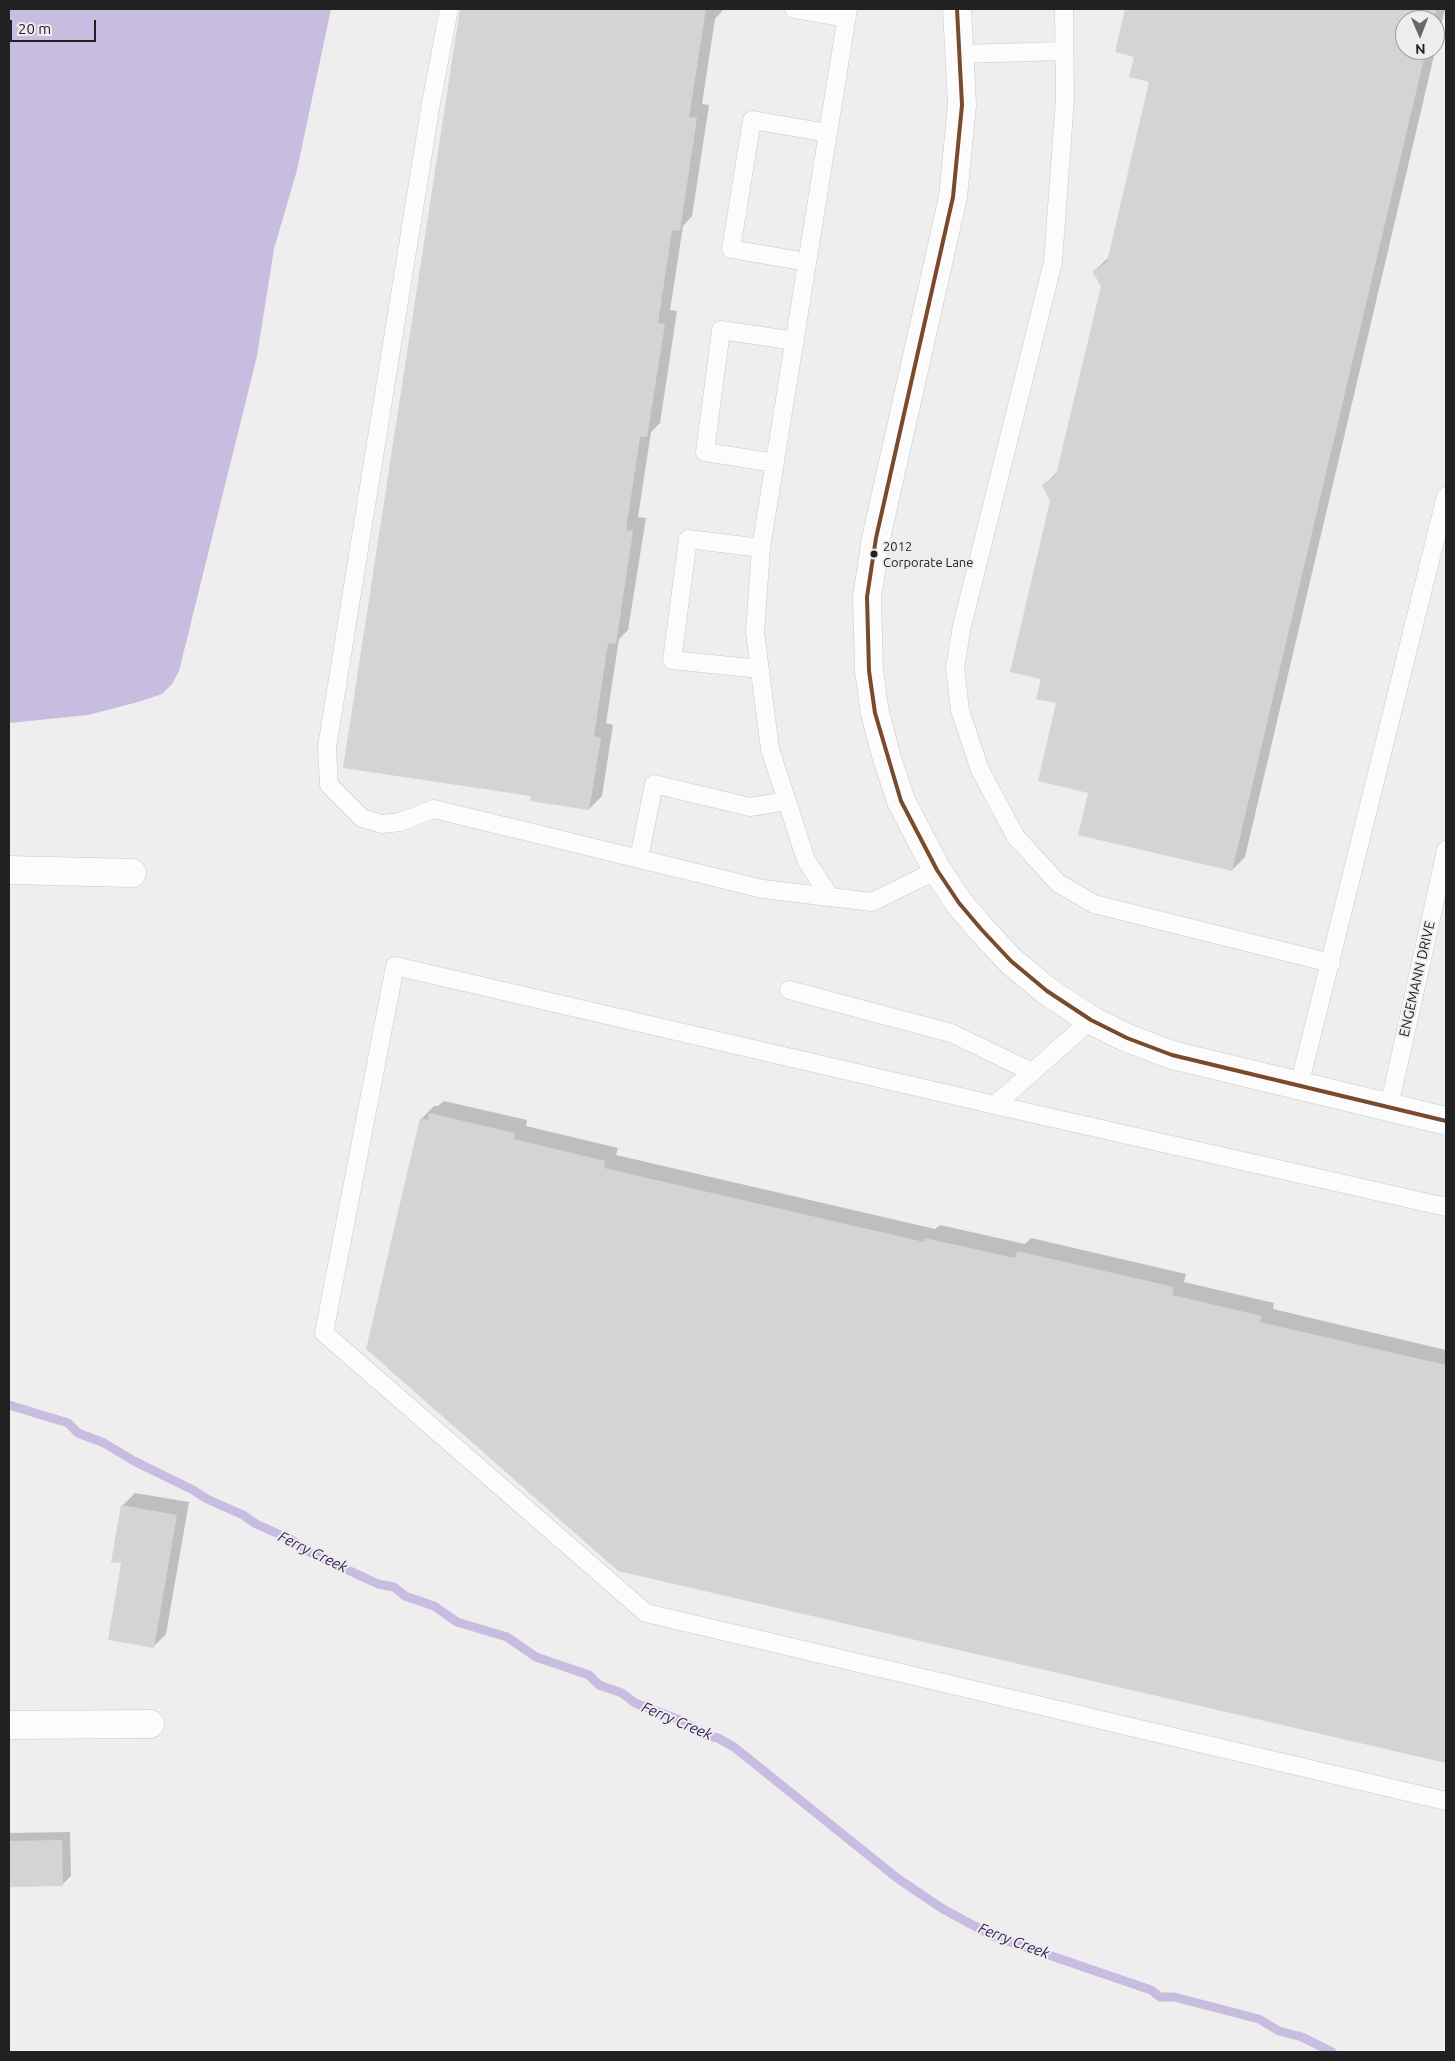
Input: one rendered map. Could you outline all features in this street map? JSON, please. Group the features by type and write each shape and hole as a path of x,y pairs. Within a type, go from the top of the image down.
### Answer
{"street":[{"path":"957,9 962,105 953,197 876,538 868,597 869,671 875,713 901,801 937,870 959,903 1011,960 1047,991 1091,1020 1127,1038 1172,1056 1446,1121"},
{"path":"9,870 132,873"},
{"path":"9,1726 150,1724"}],"lane":[{"path":"449,9 431,103 327,747 330,785 362,818 382,824 400,822 434,809 763,889 872,902 937,870"},
{"path":"794,9 847,13 761,548 755,632 770,749 806,860 830,898"},
{"path":"1064,9 1064,99 1053,262 962,626 955,668 960,710 980,770 1016,838 1058,884 1094,904 1331,963"},
{"path":"960,54 1064,51"},
{"path":"807,262 730,249 752,120 828,132"},
{"path":"774,463 705,452 721,330 794,341"},
{"path":"1299,1086 1446,496"},
{"path":"760,669 672,660 688,539 761,548"},
{"path":"639,858 654,784 750,807 787,801"},
{"name":"ENGEMANN DRIVE","path":"1389,1107 1446,850"},
{"path":"1446,1207 395,966 324,1333 646,1613 1446,1802"},
{"path":"789,990 951,1033 1032,1072"},
{"path":"995,1105 1091,1020"}],"shaded area":[{"path":"9,9 331,9 297,170 274,249 257,356 179,671 172,684 162,694 138,702 88,715 9,723"}],"building":[{"path":"460,9 706,9 689,117 697,118 680,231 672,230 658,323 665,324 647,437 640,437 626,530 633,531 616,644 608,643 594,736 601,738 589,810 530,801 531,796 343,768"},
{"path":"1125,9 1436,9 1395,10 1395,60 1424,60 1232,871 1078,835 1088,793 1038,781 1056,703 1036,699 1041,679 1010,672 1050,501 1042,485 1056,475 1101,286 1092,271 1107,262 1149,82 1129,77 1134,57 1115,52"},
{"path":"429,1113 515,1133 514,1139 605,1161 604,1168 924,1242 925,1238 1015,1258 1017,1251 1174,1287 1172,1295 1262,1316 1260,1322 1446,1365 1446,1763 618,1571 366,1349 420,1118 428,1120"},
{"path":"121,1505 177,1515 154,1648 108,1640 121,1563 111,1562"},
{"path":"62,1840 63,1886 9,1887 9,1841"}],"waterway":[{"name":"Ferry Creek","path":"9,1405 68,1423 78,1433 104,1443 207,1499 292,1540 305,1550 378,1584 394,1587 405,1596 434,1606 457,1622 507,1637 536,1657 589,1675 599,1685 622,1693 635,1703 685,1722 704,1735 718,1738 734,1747 897,1878 943,1909 993,1936 1151,1990 1160,1997 1174,1997 1259,2019 1279,2031 1302,2037 1332,2052"}],"transit line":[{"path":"957,9 962,105 953,197 876,538 867,597 869,671 875,713 901,801 937,870 959,903 981,929 1011,961 1047,991 1091,1020 1127,1038 1172,1055 1446,1121"}],"place":[{"name":"2012 Corporate Lane","path":"874,554"}]}
